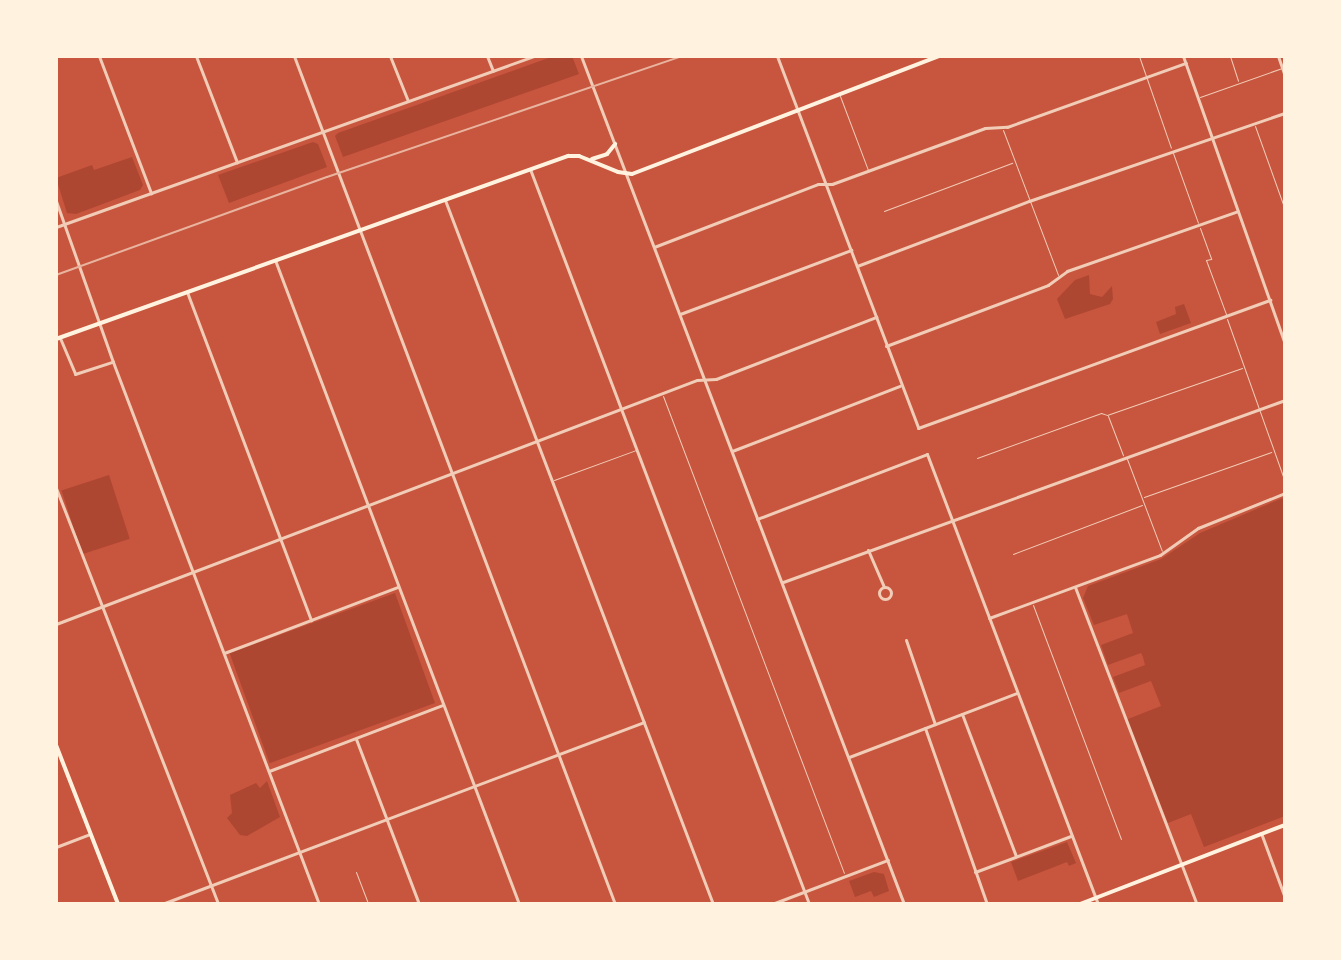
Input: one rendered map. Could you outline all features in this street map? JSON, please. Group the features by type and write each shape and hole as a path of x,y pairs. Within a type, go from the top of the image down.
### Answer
{"main road":[{"path":"58,339 575,155 627,175 940,56"},
{"path":"589,159 607,154 615,144"},
{"path":"57,749 118,904"},
{"path":"1080,904 1097,901 1180,864 1285,825"}],"street":[{"path":"99,56 151,193"},
{"path":"196,56 237,162"},
{"path":"294,56 615,904"},
{"path":"487,56 493,71"},
{"path":"56,227 534,56"},
{"path":"581,56 904,904"},
{"path":"777,56 918,428 1270,300"},
{"path":"1183,56 1285,344"},
{"path":"1278,56 1285,76"},
{"path":"391,58 408,101"},
{"path":"654,247 818,184 826,185 869,171 985,128 1002,128 1186,63"},
{"path":"857,266 1029,201 1285,113"},
{"path":"530,169 809,904"},
{"path":"445,200 713,904"},
{"path":"56,201 113,362 319,904"},
{"path":"886,346 1048,285 1058,275 1238,211"},
{"path":"680,314 851,250"},
{"path":"275,260 519,904"},
{"path":"187,292 311,620"},
{"path":"56,624 662,394 704,379 716,379 876,317"},
{"path":"1278,324 1285,322"},
{"path":"58,339 75,374 113,362"},
{"path":"732,451 901,386"},
{"path":"783,582 1285,400"},
{"path":"757,519 927,454 1097,901"},
{"path":"56,488 218,904"},
{"path":"989,618 1163,553 1203,526 1285,493"},
{"path":"868,550 884,587"},
{"path":"224,653 398,587"},
{"path":"1075,587 1197,904"},
{"path":"906,640 935,724"},
{"path":"849,757 1017,693"},
{"path":"269,771 443,705"},
{"path":"962,714 1016,856"},
{"path":"162,904 644,722"},
{"path":"925,728 987,904"},
{"path":"356,738 419,904"},
{"path":"1261,833 1285,898"},
{"path":"56,847 91,834"},
{"path":"975,872 1071,836"},
{"path":"772,904 888,860"}],"lane":[{"path":"1139,56 1211,259 1206,260 1285,482"},
{"path":"1230,56 1239,83"},
{"path":"1197,97 1282,68"},
{"path":"840,93 869,171"},
{"path":"1254,124 1285,210"},
{"path":"1002,128 1058,275"},
{"path":"884,211 1015,163"},
{"path":"977,458 1101,413 1107,415 1245,367"},
{"path":"662,394 845,876"},
{"path":"1107,415 1163,553"},
{"path":"552,481 636,450"},
{"path":"1142,498 1274,451"},
{"path":"1013,554 1144,505"},
{"path":"1032,602 1121,839"},
{"path":"356,872 368,904"}],"shaded area":[{"path":"554,56 572,56 579,74 343,157 335,136 338,133"},
{"path":"313,142 318,144 327,167 229,203 218,175"},
{"path":"132,157 143,185 140,190 76,214 67,213 56,178 92,165 94,170"},
{"path":"1089,275 1090,294 1102,297 1112,286 1113,299 1110,304 1065,319 1057,299 1075,280"},
{"path":"1184,304 1191,323 1160,334 1156,322 1176,314 1175,307"},
{"path":"109,475 130,539 82,554 61,490"},
{"path":"1285,497 1285,816 1204,847 1191,814 1168,823 1129,726 1128,719 1161,706 1151,681 1119,693 1113,677 1145,665 1141,653 1108,665 1101,645 1133,633 1127,614 1094,625 1083,598 1088,586 1161,559 1200,533"},
{"path":"395,593 435,703 270,763 230,653"},
{"path":"267,781 280,817 247,836 240,835 227,818 232,813 230,795 256,783 260,788"},
{"path":"1067,842 1076,863 1069,866 1067,862 1018,881 1011,862"},
{"path":"874,872 884,874 889,891 874,897 871,891 855,897 849,881"}],"railway":[{"path":"56,275 327,177 682,56"}]}
